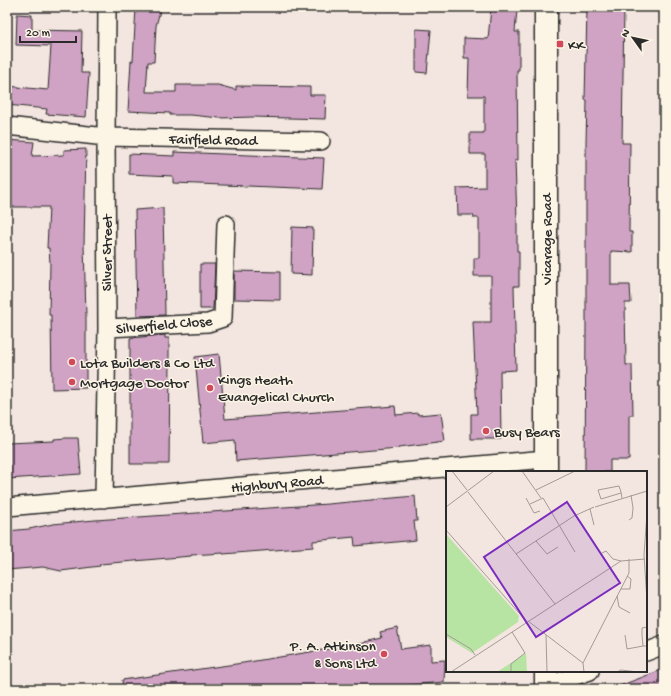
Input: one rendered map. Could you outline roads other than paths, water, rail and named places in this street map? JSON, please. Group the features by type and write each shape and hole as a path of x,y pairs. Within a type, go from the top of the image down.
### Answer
{"main road":[{"name":"Vicarage Road","path":"546,7 546,466"}],"street":[{"name":"Silver Street","path":"104,499 107,328 107,7"},
{"name":"Fairfield Road","path":"7,126 106,137 320,141"},
{"name":"Silverfield Close","path":"107,328 208,323 223,318 226,224"},
{"name":"Highbury Road","path":"479,471 546,466"},
{"name":"Highbury Road","path":"7,507 446,473"},
{"path":"647,652 664,645"},
{"path":"546,682 586,672"}],"place":[{"name":"KK","path":"560,44"},
{"name":"Lota Builders & Co Ltd","path":"72,362"},
{"name":"Mortgage Doctor","path":"72,382"},
{"name":"Kings Heath Evangelical Church","path":"210,388"},
{"name":"Busy Bears","path":"486,431"},
{"name":"P. A. Atkinson & Sons Ltd","path":"384,654"}]}
